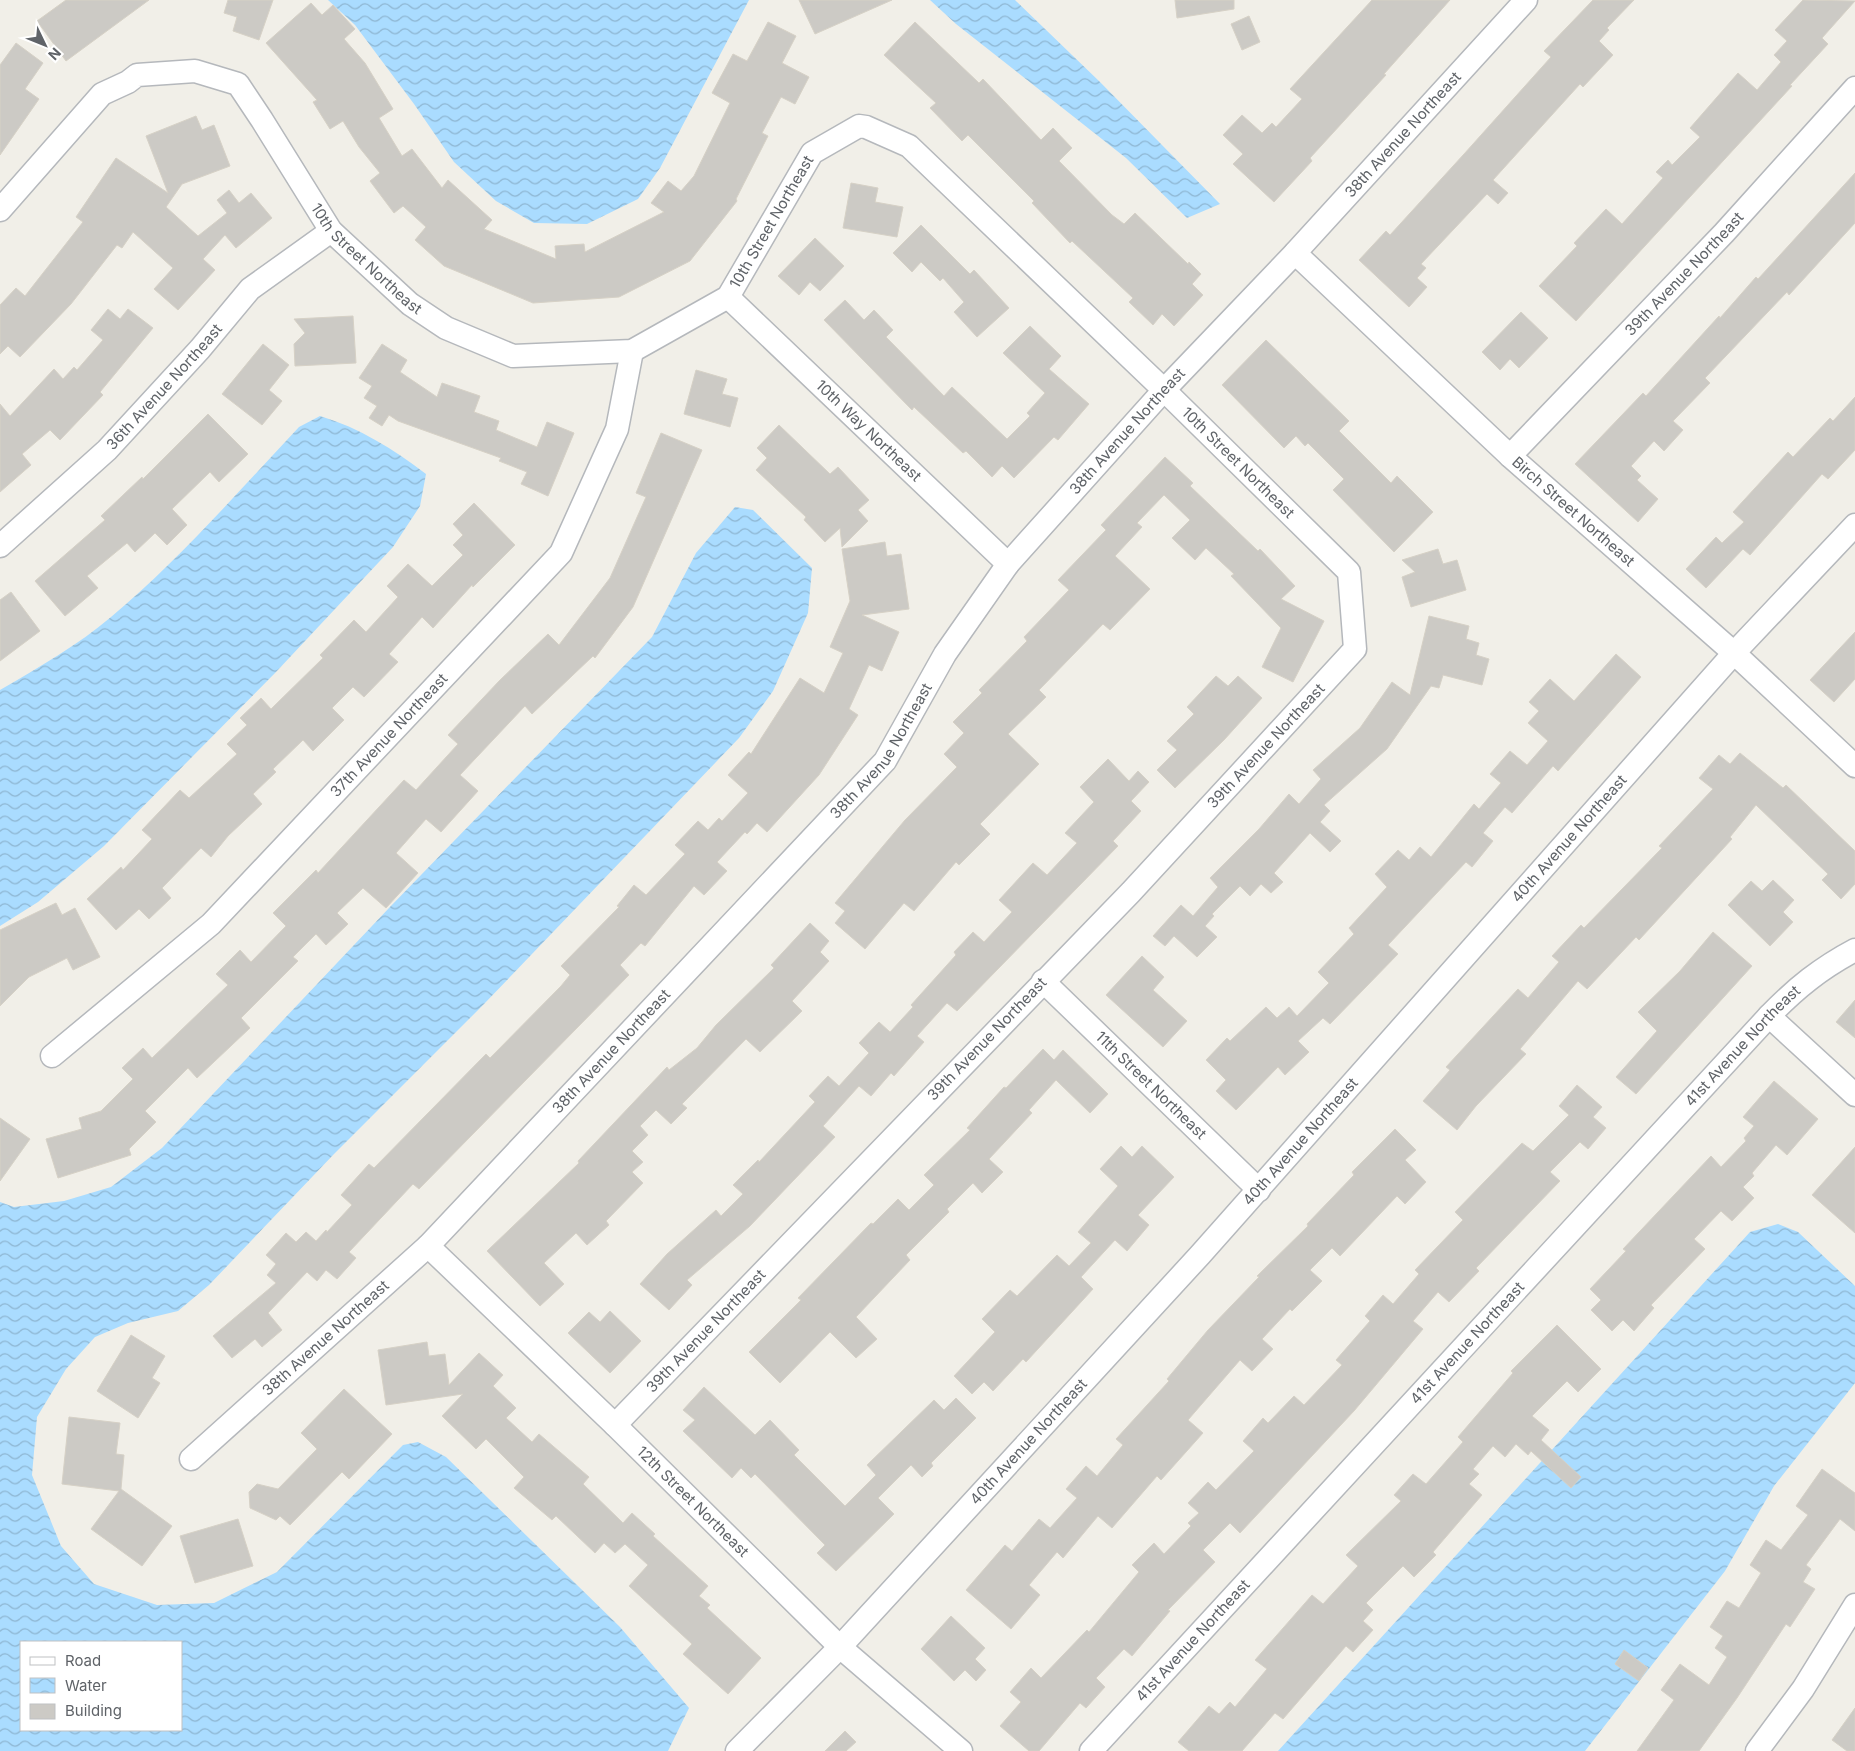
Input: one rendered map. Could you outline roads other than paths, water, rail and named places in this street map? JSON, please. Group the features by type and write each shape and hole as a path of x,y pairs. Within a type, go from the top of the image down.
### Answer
{"street":[{"name":"38th Avenue Northeast","path":"191,1459 428,1246 885,761 945,654 1008,564 1164,390 1295,253 1526,0"},
{"name":"10th Street Northeast","path":"0,210 102,94 128,82 136,74 195,71 238,84 331,232 410,304 446,328 513,356 632,351 728,297 812,153 860,126 866,127 909,146 1164,390 1349,572 1355,649"},
{"name":"39th Avenue Northeast","path":"1510,456 1724,233 1855,88"},
{"name":"36th Avenue Northeast","path":"0,546 107,450 200,348 250,289 331,232"},
{"name":"Birch Street Northeast","path":"1295,253 1510,456 1734,653 1855,766"},
{"name":"10th Way Northeast","path":"728,297 1008,564"},
{"name":"37th Avenue Northeast","path":"52,1056 211,924 561,553 617,429 632,351"},
{"name":"40th Avenue Northeast","path":"737,1751 840,1647 1259,1190 1734,653 1855,525"},
{"name":"39th Avenue Northeast","path":"615,1426 1131,892 1355,649"},
{"name":"41st Avenue Northeast","path":"1091,1751 1769,1016 1796,988 1833,962 1855,950"},
{"name":"11th Street Northeast","path":"1044,981 1259,1190"},
{"path":"1769,1016 1855,1095"},
{"name":"12th Street Northeast","path":"428,1246 840,1647 961,1751"},
{"path":"1757,1751 1803,1689 1855,1606"}],"water":[{"path":"328,0 749,0 660,168 638,199 587,224 534,223 496,201 454,162 414,104 355,25"},
{"path":"930,0 1015,0 1100,82 1220,204 1187,218 1126,158 956,24"},
{"path":"320,416 376,440 426,474 420,506 393,547 276,672 104,846 38,902 0,926 0,690 71,647 111,617 184,549 299,427"},
{"path":"735,507 753,510 812,568 808,613 773,691 739,738 484,1004 334,1154 209,1285 178,1311 128,1323 95,1337 66,1369 37,1417 32,1475 61,1546 94,1584 157,1605 214,1603 277,1572 403,1445 418,1442 446,1457 620,1627 689,1708 668,1751 0,1751 0,1202 14,1207 64,1201 111,1187 162,1148 389,908 652,637 696,553"},
{"path":"1778,1224 1798,1232 1855,1286 1855,1383 1774,1486 1725,1571 1585,1751 1278,1751 1750,1232"}]}
